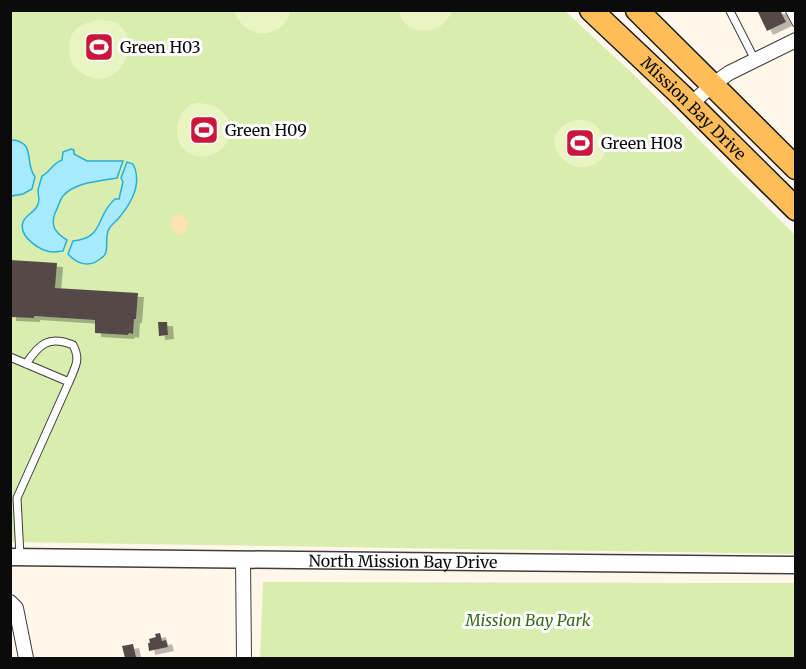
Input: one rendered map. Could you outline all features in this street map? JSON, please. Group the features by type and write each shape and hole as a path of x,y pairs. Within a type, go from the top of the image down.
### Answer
{"main road":[{"name":"Mission Bay Drive","path":"638,11 795,168"},
{"name":"Mission Bay Drive","path":"594,14 691,104 795,209"}],"street":[{"path":"691,104 729,73 795,40"},
{"name":"North Mission Bay Drive","path":"15,557 795,565"},
{"path":"243,560 244,658"},
{"path":"10,602 16,608 26,658"}],"lane":[{"path":"789,10 795,23"},
{"path":"730,11 755,60"},
{"path":"15,557 14,497 77,364 77,354 73,345 59,340 50,341 40,347 26,364"},
{"path":"10,357 69,382"}],"green space":[{"path":"234,10 290,11 288,18 279,29 258,33 245,27"},
{"path":"452,10 448,19 441,25 424,31 408,26 402,20 399,11"},
{"path":"11,11 565,11 630,71 795,235 795,554 11,542"},
{"name":"Green H03","path":"98,20 116,23 125,31 128,41 128,53 123,64 116,73 105,78 93,78 79,71 69,55 69,42 75,30 84,24"},
{"name":"Green H09","path":"196,103 213,106 220,110 229,121 231,128 222,149 210,155 197,156 188,152 181,145 178,136 177,126 180,116 186,108"},
{"name":"Green H08","path":"575,120 590,122 600,129 603,135 604,156 593,165 581,167 570,164 555,148 555,138 561,128"},
{"name":"Mission Bay Park","path":"263,582 795,583 795,658 260,658"}],"sand":[{"path":"179,214 188,220 187,231 183,234 176,233 171,228 172,217"}],"water":[{"path":"11,141 25,145 35,177 32,189 23,194 11,196"},
{"path":"74,150 74,154 87,161 123,161 117,178 81,185 63,196 53,222 57,232 67,240 63,251 54,252 32,243 22,228 26,217 37,207 42,176 62,160 63,152"},
{"path":"127,162 133,164 136,171 136,186 123,213 108,231 107,249 104,256 96,262 87,264 75,260 68,254 73,241 90,236 104,212 115,199 119,199 123,182 121,178"}],"building":[{"path":"757,10 780,10 786,22 767,31"},
{"path":"10,260 57,263 55,288 138,293 133,334 95,333 95,320 34,316 34,318 10,317"},
{"path":"158,322 167,322 168,335 159,336"},
{"path":"160,633 162,641 166,640 168,647 149,651 149,639"},
{"path":"133,644 136,657 125,658 122,646"}],"place":[{"name":"Green H03","path":"99,47"},
{"name":"Green H09","path":"204,130"},
{"name":"Green H08","path":"580,143"}]}
